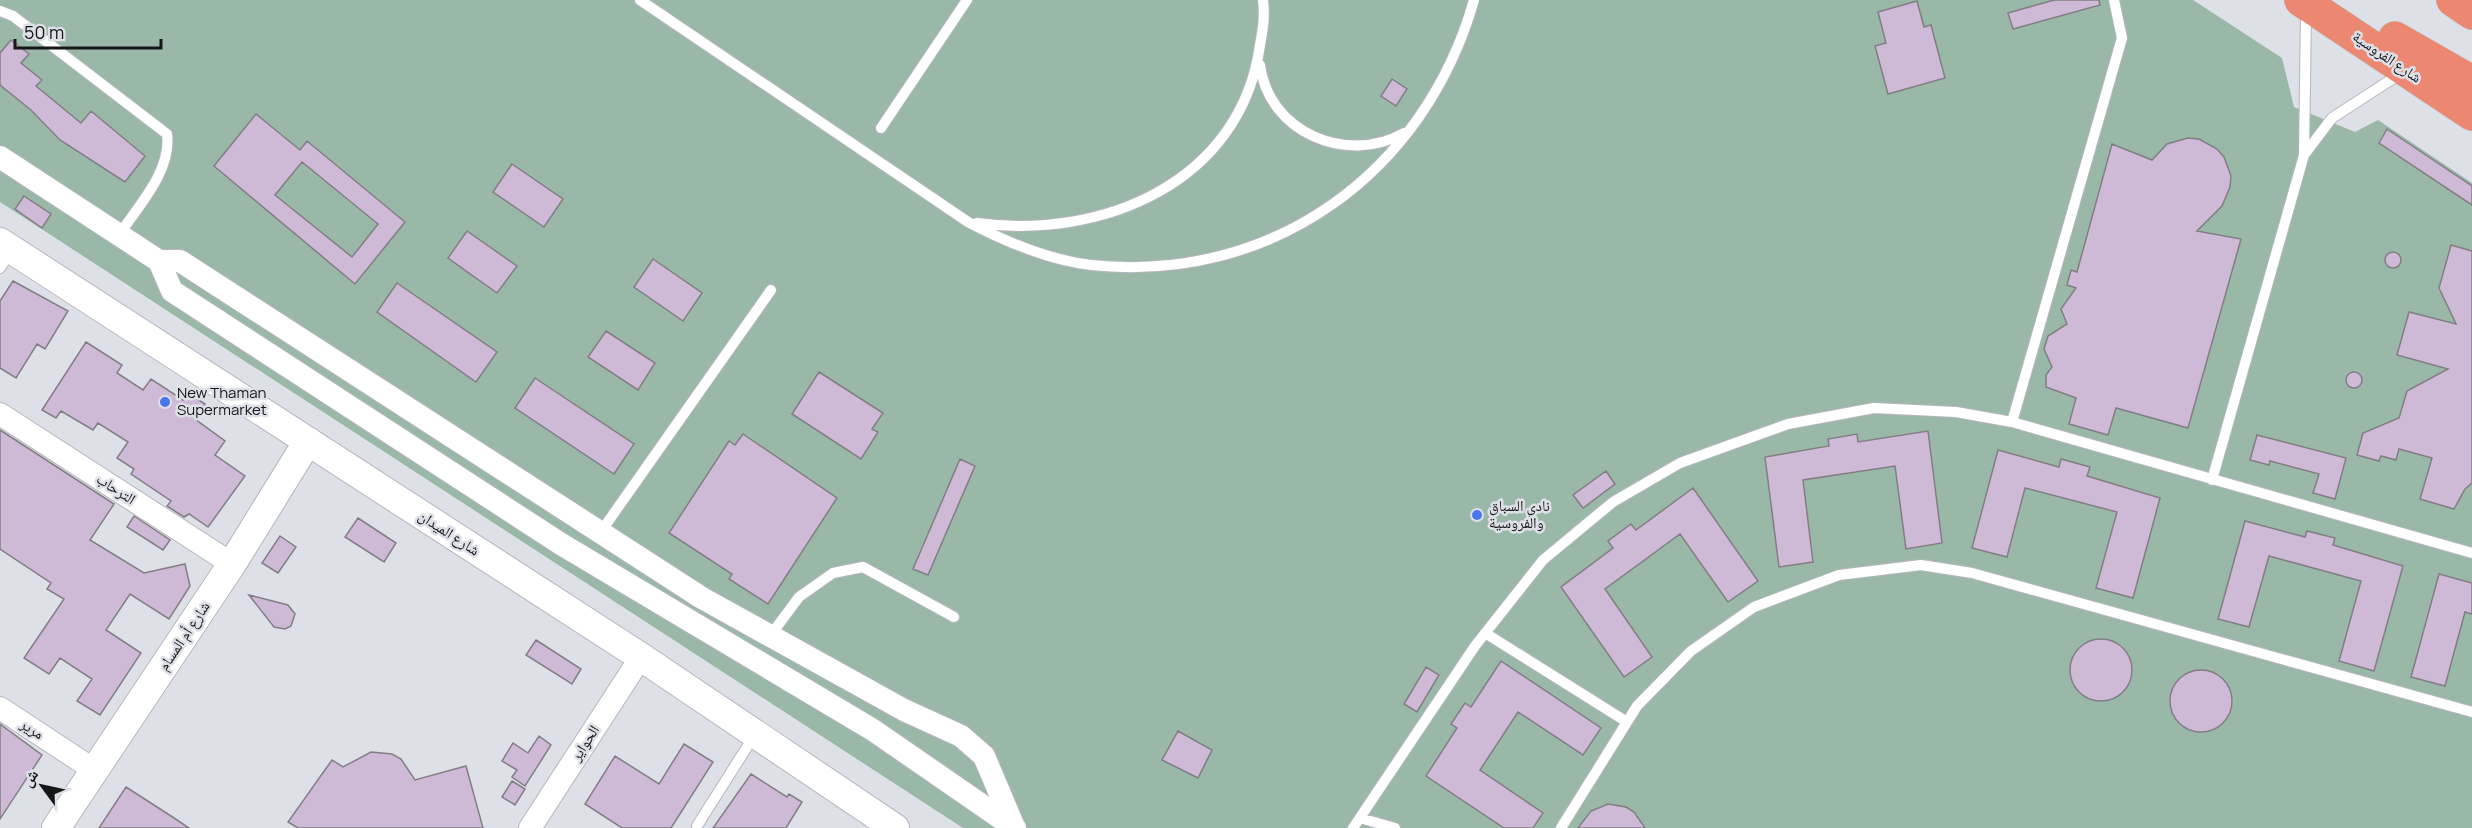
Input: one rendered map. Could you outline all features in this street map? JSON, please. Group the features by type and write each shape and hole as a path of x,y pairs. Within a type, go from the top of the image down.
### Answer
{"highway":[{"path":"2452,0 2472,13"},
{"path":"2308,1 2356,16 2472,82"},
{"name":"شارع الفروسية","path":"2308,1 2472,114"}],"street":[{"path":"0,157 159,261 180,261 702,598 904,710 961,736 984,756 1015,828"},
{"name":"شارع الميدان","path":"4,253 308,441 641,657 754,736 895,828"},
{"path":"159,261 172,291 561,544 873,730 1015,828"},
{"name":"الترحاب","path":"0,414 232,564"},
{"name":"شارع أم المسام","path":"56,828 232,564 308,441"},
{"name":"الحواير","path":"530,828 641,657"},
{"name":"مرير","path":"0,708 94,770"}],"lane":[{"path":"640,0 968,222 1023,247 1090,265 1152,266 1210,259 1267,241 1321,213 1369,176 1410,130 1447,72 1466,28 1474,0"},
{"path":"881,128 967,0"},
{"path":"968,222 1017,226 1065,223 1110,212 1168,187 1202,163 1229,132 1248,97 1260,59 1264,30 1263,0"},
{"path":"2012,422 2122,38 2114,0"},
{"path":"2212,480 2304,156 2308,1"},
{"path":"0,11 13,16 167,134 170,150 165,165 119,235"},
{"path":"1260,59 1266,88 1272,102 1290,123 1307,134 1326,142 1354,146 1383,143 1410,130"},
{"path":"2304,156 2332,118 2406,70"},
{"path":"600,534 771,290"},
{"path":"1353,828 1485,633 1543,560 1613,502 1680,463 1788,424 1874,408 1956,412 2012,422 2472,553"},
{"path":"1561,828 1637,705 1691,651 1754,607 1839,575 1921,565 1972,573 2472,712"},
{"path":"770,636 800,597 833,573 864,567 954,617"},
{"path":"1485,633 1627,722"},
{"path":"697,826 754,736"},
{"path":"1360,818 1395,828"}],"green space":[{"name":"نادي السباق والفروسية","path":"0,0 2193,0 2282,58 2294,107 2355,132 2378,120 2472,183 2472,828 963,828 0,202"}],"building":[{"path":"2054,0 2099,0 2100,5 2013,29 2008,13"},
{"path":"1917,1 1924,27 1931,25 1945,78 1888,94 1875,46 1886,43 1878,12"},
{"path":"11,40 29,54 21,63 42,80 36,86 81,123 91,111 145,156 125,182 60,140 31,110 0,85 0,53"},
{"path":"1392,79 1407,89 1396,106 1381,96"},
{"path":"256,114 300,150 307,141 405,222 355,284 214,166","holes":["302,162 378,224 352,257 275,195"]},
{"path":"2387,129 2472,186 2472,205 2379,143"},
{"path":"2188,138 2199,139 2217,149 2224,157 2231,176 2230,187 2222,206 2197,231 2241,239 2188,428 2116,408 2108,435 2069,424 2076,398 2046,387 2046,375 2052,367 2044,349 2048,336 2067,324 2061,309 2076,288 2067,285 2071,270 2077,272 2112,144 2152,160 2167,144"},
{"path":"512,164 563,199 544,227 493,192"},
{"path":"24,196 51,214 42,228 15,209"},
{"path":"467,231 517,266 497,293 448,258"},
{"path":"2451,245 2472,251 2472,483 2465,489 2454,509 2420,499 2432,458 2399,449 2396,460 2381,456 2379,461 2357,455 2363,433 2399,418 2407,391 2448,369 2397,355 2409,312 2456,324 2439,288"},
{"path":"2390,252 2396,252 2401,260 2399,266 2390,268 2385,263 2385,257"},
{"path":"653,259 702,293 683,321 634,287"},
{"path":"13,281 68,311 45,349 37,344 16,378 0,368 0,301"},
{"path":"397,283 497,352 476,382 377,312"},
{"path":"606,331 655,363 638,390 588,357"},
{"path":"86,342 122,365 117,373 143,390 151,379 183,400 188,393 205,404 195,419 225,441 215,455 245,476 208,527 189,514 184,517 167,506 171,501 131,474 134,469 117,458 128,442 98,423 93,430 61,411 56,418 42,410"},
{"path":"819,372 883,413 872,429 878,432 861,459 792,414"},
{"path":"2351,372 2357,372 2362,380 2360,386 2351,388 2346,383 2346,377"},
{"path":"535,378 634,444 614,474 515,408"},
{"path":"0,430 114,504 90,540 144,573 185,564 190,586 169,619 130,594 106,630 141,653 100,715 77,701 92,679 60,658 49,674 24,658 64,599 47,589 51,583 0,549"},
{"path":"1928,431 1942,543 1906,549 1895,466 1803,480 1813,562 1779,567 1765,457 1829,446 1828,439 1857,434 1858,442"},
{"path":"743,434 837,498 768,604 729,579 732,574 669,533 729,441 735,445"},
{"path":"2257,435 2346,458 2335,499 2313,493 2319,474 2270,461 2269,465 2250,460"},
{"path":"1998,450 2059,467 2061,459 2090,467 2087,476 2160,498 2133,598 2096,588 2117,512 2025,488 2007,557 1972,548"},
{"path":"960,459 975,466 928,575 913,569"},
{"path":"1606,471 1615,484 1583,508 1573,495"},
{"path":"1693,488 1758,581 1728,602 1680,534 1605,589 1652,657 1624,677 1561,587 1613,548 1608,541 1631,524 1636,530"},
{"path":"134,516 170,540 163,550 127,527"},
{"path":"358,518 396,543 384,562 345,537"},
{"path":"2245,521 2305,537 2307,531 2335,538 2333,545 2403,566 2374,671 2339,661 2361,581 2269,556 2249,627 2218,619"},
{"path":"280,536 296,547 278,573 262,563"},
{"path":"2439,574 2472,583 2472,614 2465,612 2445,686 2411,677"},
{"path":"249,595 288,605 295,614 291,626 285,629 274,627"},
{"path":"2101,639 2118,644 2123,648 2127,653 2132,670 2127,687 2123,692 2118,696 2101,701 2084,696 2079,692 2075,687 2070,670 2075,653 2079,648 2084,644"},
{"path":"536,640 581,669 572,684 526,655"},
{"path":"1501,661 1601,728 1583,755 1518,712 1480,770 1543,813 1533,828 1504,828 1426,776 1457,728 1451,724 1465,703 1471,707"},
{"path":"1426,667 1439,675 1417,712 1404,704"},
{"path":"2201,670 2213,672 2223,679 2230,689 2232,701 2230,713 2223,723 2213,730 2201,732 2189,730 2179,723 2172,713 2170,701 2172,689 2179,679 2189,672"},
{"path":"0,724 42,755 0,819"},
{"path":"1178,731 1212,750 1198,778 1162,760"},
{"path":"539,736 551,745 525,786 512,777 517,770 502,761 513,743 528,753"},
{"path":"684,744 713,762 671,828 622,828 585,804 615,756 659,784"},
{"path":"371,752 392,754 401,759 415,780 466,766 483,828 298,828 288,822 332,760 343,767"},
{"path":"751,774 787,797 789,794 802,802 786,828 713,828"},
{"path":"512,781 525,789 515,805 502,797"},
{"path":"126,787 171,816 189,828 99,828"},
{"path":"1608,804 1626,807 1634,812 1645,828 1578,828 1591,811"}],"place":[{"name":"New Thaman Supermarket","path":"165,402"},
{"name":"نادي السباق والفروسية","path":"1477,515"}]}
